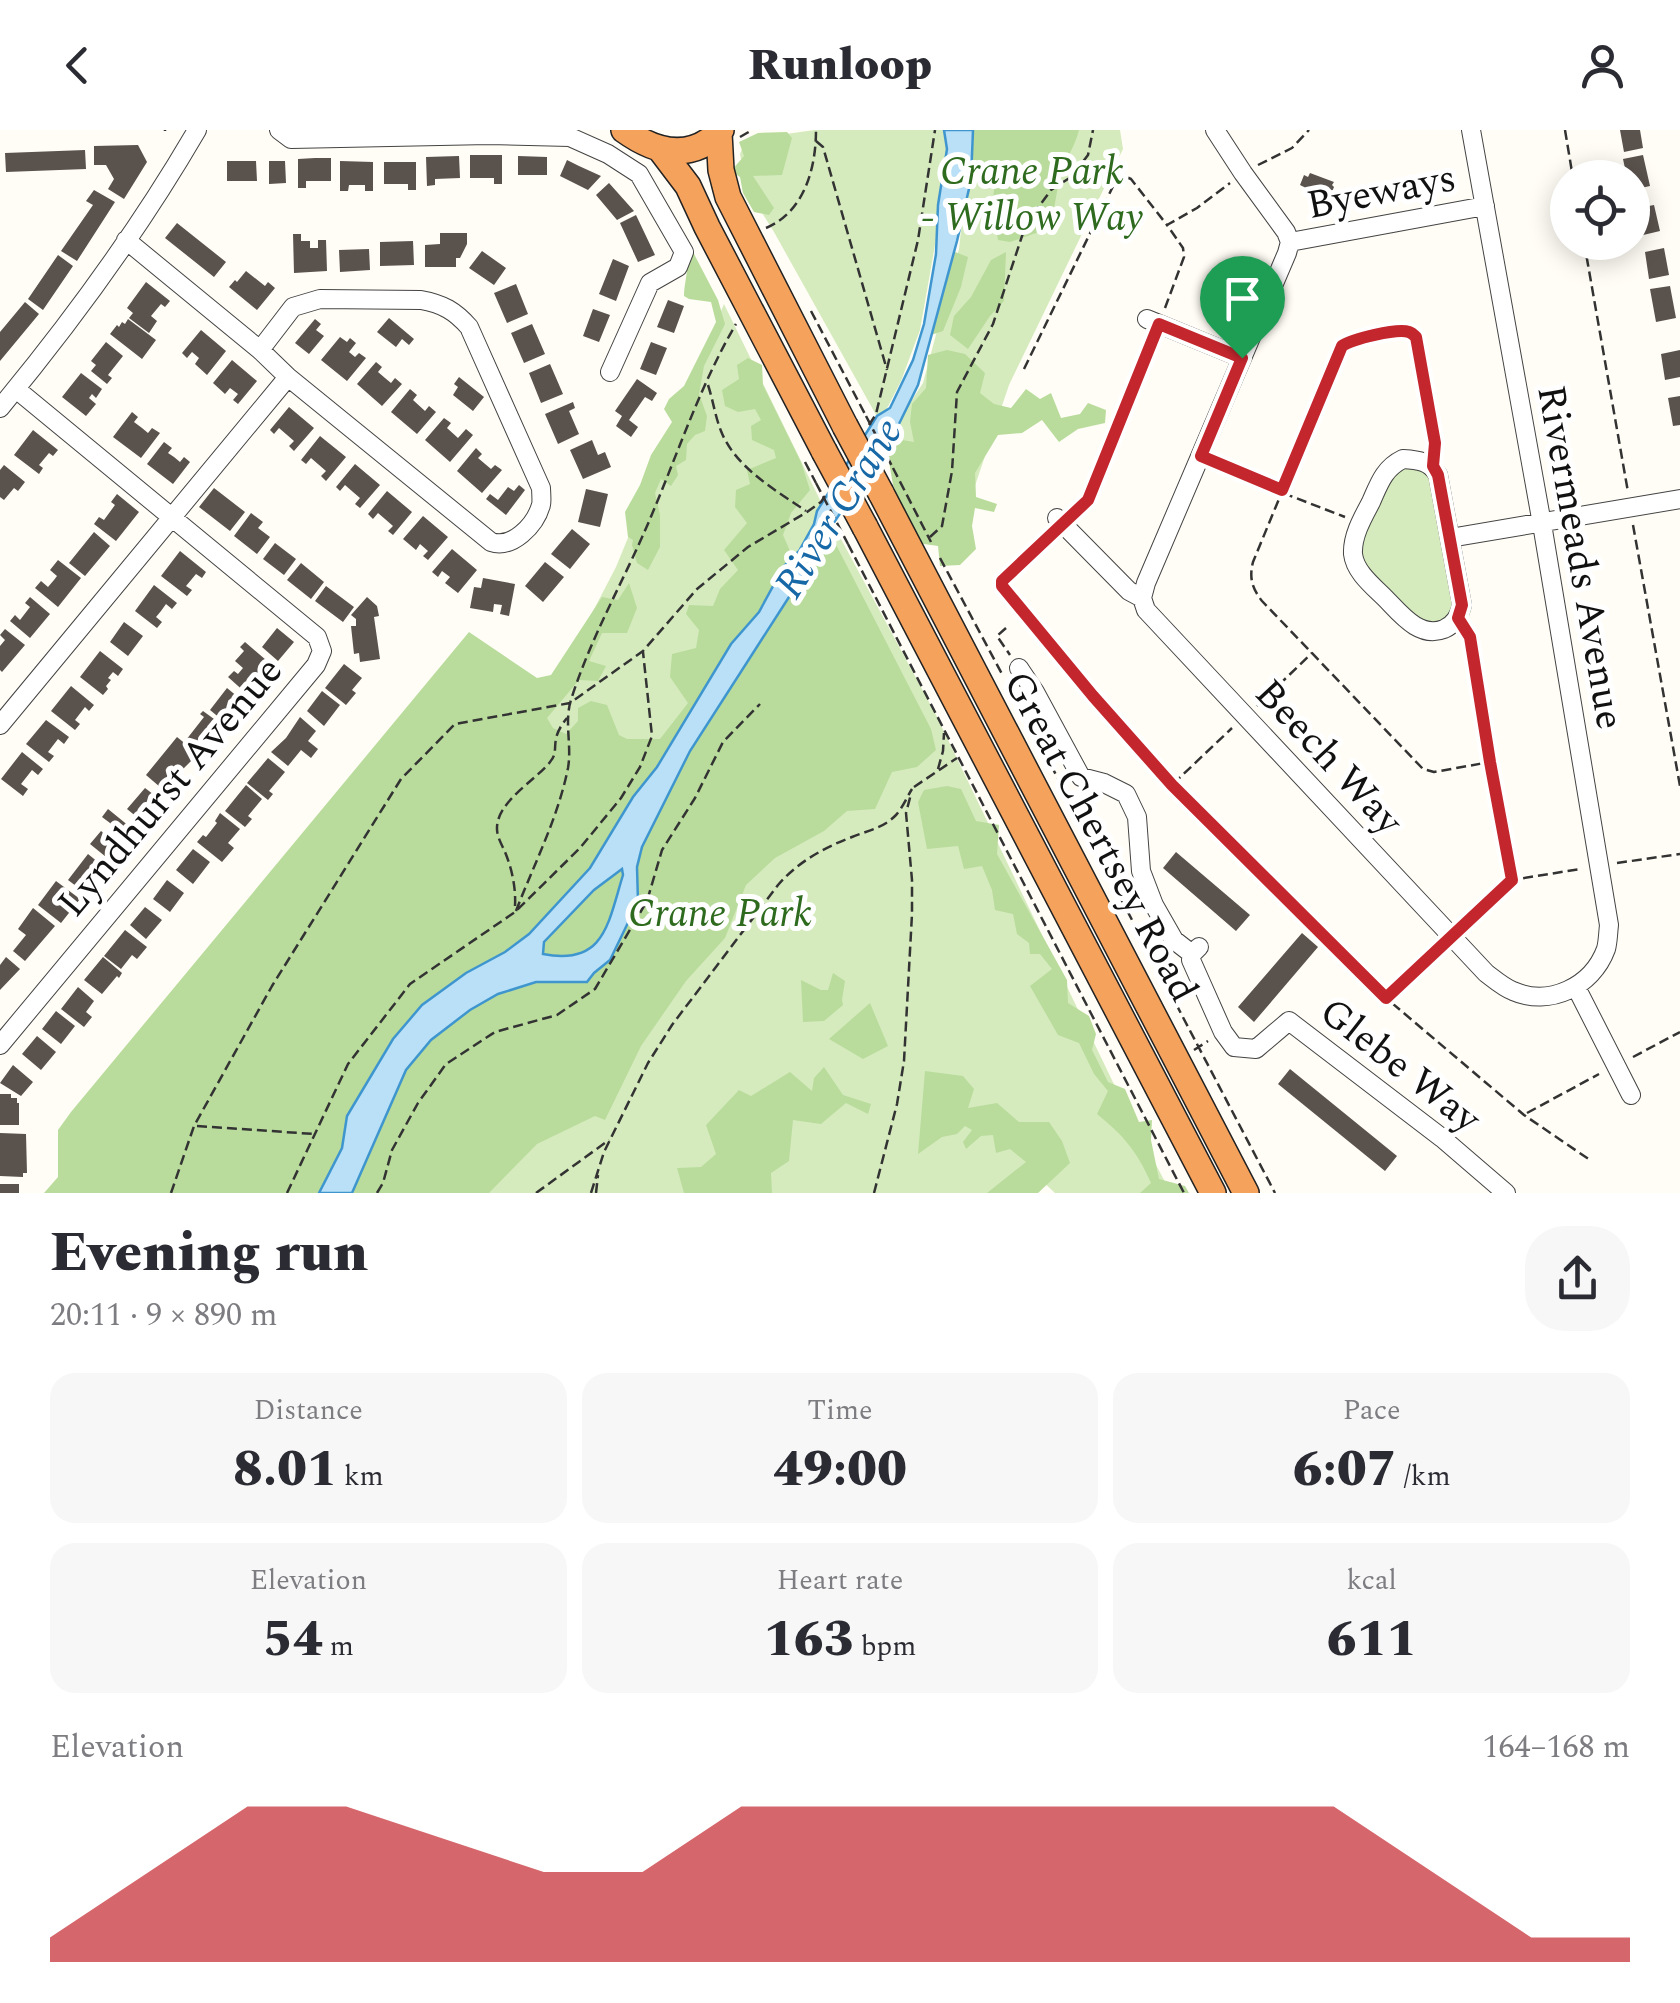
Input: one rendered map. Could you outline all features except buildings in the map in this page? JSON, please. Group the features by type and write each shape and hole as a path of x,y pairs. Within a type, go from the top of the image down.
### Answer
{"highway":[{"path":"624,130 660,149 684,152 704,146 720,132"},
{"name":"Great Chertsey Road","path":"720,132 728,197 856,421 881,493 1246,1193"},
{"name":"Great Chertsey Road","path":"660,149 688,186 824,451 856,536 1213,1193"}],"street":[{"path":"0,408 126,240 196,130"},
{"path":"279,130 291,138 489,133 570,138 608,154 639,174 684,252 678,267 650,283 610,372"},
{"path":"1142,598 1290,242 1216,130"},
{"name":"Rivermeads Avenue","path":"1472,130 1608,925 1606,948 1594,969 1576,987"},
{"name":"Byeways","path":"1290,242 1485,206"},
{"path":"126,240 490,542 500,545 519,538 542,504 542,488 470,327 454,311 421,300 320,299 293,307 260,350"},
{"path":"1153,321 1242,358"},
{"path":"0,725 288,377"},
{"name":"Lyndhurst Avenue","path":"0,1045 316,665 322,651 317,637 16,389"},
{"path":"1403,459 1433,466 1438,475 1462,605 1458,618 1447,628 1433,632 1402,616 1360,572 1353,558 1361,523 1393,464 1403,459"},
{"path":"1450,538 1680,499"},
{"name":"Beech Way","path":"1060,521 1129,591 1142,598 1146,610 1486,972 1515,992 1537,996 1576,987"},
{"name":"Glebe Way","path":"1019,668 1082,776 1126,794 1137,817 1141,871 1154,905 1174,940 1195,951 1191,960 1222,1032 1234,1046 1256,1049 1289,1021 1442,1138 1506,1193"},
{"path":"1576,987 1632,1095"}],"path":[{"path":"760,231 781,222 796,206 811,174 816,130"},
{"path":"876,414 918,240 935,130"},
{"path":"930,538 942,526 952,471 956,392 993,324 1026,224 1051,190 1071,177 1088,156 1094,130"},
{"path":"1167,225 1243,173 1292,148 1309,130"},
{"path":"1565,130 1570,160"},
{"path":"816,141 824,147 887,372"},
{"path":"1024,369 1117,178 1122,175 1131,179 1183,248 1184,257 1153,321 1088,500 1060,521 1002,581 1002,586 1093,696 1228,844 1386,998 1524,1115 1590,1160"},
{"path":"1587,260 1680,786"},
{"path":"515,912 558,810 568,765 570,702 706,382 741,320"},
{"path":"1433,466 1435,443 1416,337 1406,331 1346,342 1250,574 1253,589 1262,601 1424,770 1490,762"},
{"path":"706,382 721,432 742,463 807,512"},
{"path":"856,421 892,468 930,538 1275,1193"},
{"path":"1201,456 1361,523"},
{"path":"816,483 856,536 944,729 1184,1193"},
{"path":"171,1193 194,1126 272,986 401,780 454,724 570,702 643,651 697,589 748,547 821,502"},
{"path":"1458,618 1470,637 1512,880"},
{"path":"1006,628 997,636 1019,668"},
{"path":"287,1193 348,1064 410,984 515,912 580,848 621,798 640,767 652,736 643,651"},
{"path":"1245,716 1312,654"},
{"path":"377,1193 392,1150 446,1064 495,1032 557,1015 595,989 648,901 662,850 724,742 760,704"},
{"path":"515,912 516,890 496,830 498,820 528,781 549,764 556,737 568,716"},
{"path":"938,771 944,729"},
{"path":"1172,785 1222,737"},
{"path":"593,1193 610,1140 648,1063 672,1025 792,869 812,855 875,830 896,815 912,788 958,757"},
{"path":"874,1193 904,1061 912,914 906,813 912,788"},
{"path":"1386,998 1512,880 1680,854"},
{"path":"1524,1115 1680,1032"},
{"path":"194,1126 315,1134"},
{"path":"536,1193 610,1140"}],"green space":[{"path":"815,130 950,130 920,330 880,422 746,187 740,154 743,147 757,138"},
{"path":"954,130 1079,130 1062,172 1050,228 1010,242 998,240 992,207 995,181 1010,169 1001,163 976,166 957,153"},
{"name":"Crane Park - Willow Way","path":"972,130 1120,130 1123,149 1009,385 955,545 891,432 923,383 959,249"},
{"path":"787,132 792,138 782,175 753,176 774,208 769,215 754,212 743,193 740,177 731,171 744,156 739,142 758,133"},
{"path":"662,206 669,206 718,300 725,324 704,366 699,394 707,416 705,431 687,444 686,460 676,466 678,475 671,486 661,479 655,493 660,547 648,570 637,563 625,512 651,455 672,422 664,409 684,386 716,322 711,302 684,296 686,255"},
{"path":"945,248 968,257 943,331 931,335"},
{"path":"1006,252 1004,301 968,349 950,335 954,316 971,297 991,260"},
{"name":"Crane Park","path":"724,304 821,502 936,715 1124,1105 1171,1193 1055,1193 1040,1179 1028,1193 71,1193 553,688 616,567"},
{"path":"947,350 965,354 985,373 980,393 994,404 1011,408 1026,389 1040,399 1051,393 1061,418 1080,414 1088,403 1106,410 1105,423 1078,429 1059,442 1042,420 1022,433 998,435 975,473 976,497 997,504 994,512 975,508 972,526 976,549 960,565 940,566 938,546 917,543 893,485 887,450 902,440 914,442 912,404 926,388 928,355"},
{"name":"Crane Park","path":"748,358 762,365 763,385 801,462 810,490 791,513 783,535 790,551 805,570 820,563 819,540 830,533 931,729 936,750 917,767 892,772 875,809 847,811 824,831 775,858 746,885 725,938 686,981 641,1046 605,1120 595,1116 537,1144 489,1193 44,1193 58,1177 58,1130 71,1112 469,632 537,678 551,675 602,597 618,600 629,583 637,608 627,633 602,633 589,661 606,666 598,681 579,680 547,718 553,728 566,734 578,721 578,708 591,701 607,705 619,735 627,739 660,739 688,703 670,677 672,654 696,648 699,630 686,614 689,605 713,606 720,589 738,570 724,550 747,523 735,507 736,490 750,484 747,470 776,458 774,450 752,440 751,426 761,420 755,409 738,412 725,406 722,390 739,379 737,365"},
{"path":"1393,464 1433,466 1462,605 1433,631 1360,572 1354,543"},
{"path":"947,786 961,789 976,821 999,825 997,854 1067,980 1068,1003 1089,1016 1096,1034 1092,1050 1108,1082 1125,1089 1139,1122 1152,1120 1151,1140 1159,1179 1185,1186 1189,1193 1140,1193 1151,1183 1140,1162 1122,1137 1097,1114 1108,1091 1094,1074 1079,1043 1058,1035 1030,986 1052,969 1040,954 1030,954 1029,943 1017,934 1013,914 995,910 982,866 964,869 958,846 927,849 918,802 924,790"},
{"path":"833,973 845,981 843,1005 824,1021 803,1022 801,980 828,990"},
{"path":"870,1003 888,1046 863,1059 829,1039"},
{"path":"824,1067 843,1095 871,1104 868,1114 846,1103 821,1124 793,1120 789,1161 771,1173 772,1193 684,1193 677,1168 701,1167 716,1154 706,1125 739,1090 751,1096 790,1072 812,1091 814,1078"},
{"path":"925,1071 963,1076 974,1089 968,1108 997,1103 1019,1122 1049,1122 1070,1163 1038,1193 987,1193 1026,1162 1010,1149 996,1153 993,1135 981,1136 966,1149 963,1142 972,1130 965,1126 918,1154"}],"water":[{"name":"River Crane","path":"944,130 973,130 971,180 918,385 897,428 690,751 642,847 637,867 638,902 610,960 587,982 536,982 498,994 431,1040 406,1070 352,1193 319,1193 342,1148 347,1116 393,1039 422,1005 529,934 590,868 731,644 759,612 784,566 799,551 817,511 877,416 890,408 913,360 924,324 947,149","holes":["622,869 607,924 592,947 564,956 543,954 544,942 594,890"]}],"route":[{"path":"1159,324 1242,358 1201,456 1282,490 1342,346 1370,336 1406,331 1416,337 1435,443 1433,466 1438,475 1462,605 1458,618 1470,637 1512,880 1386,998 1172,785 1002,586 1002,581 1088,500 1159,324"}]}
